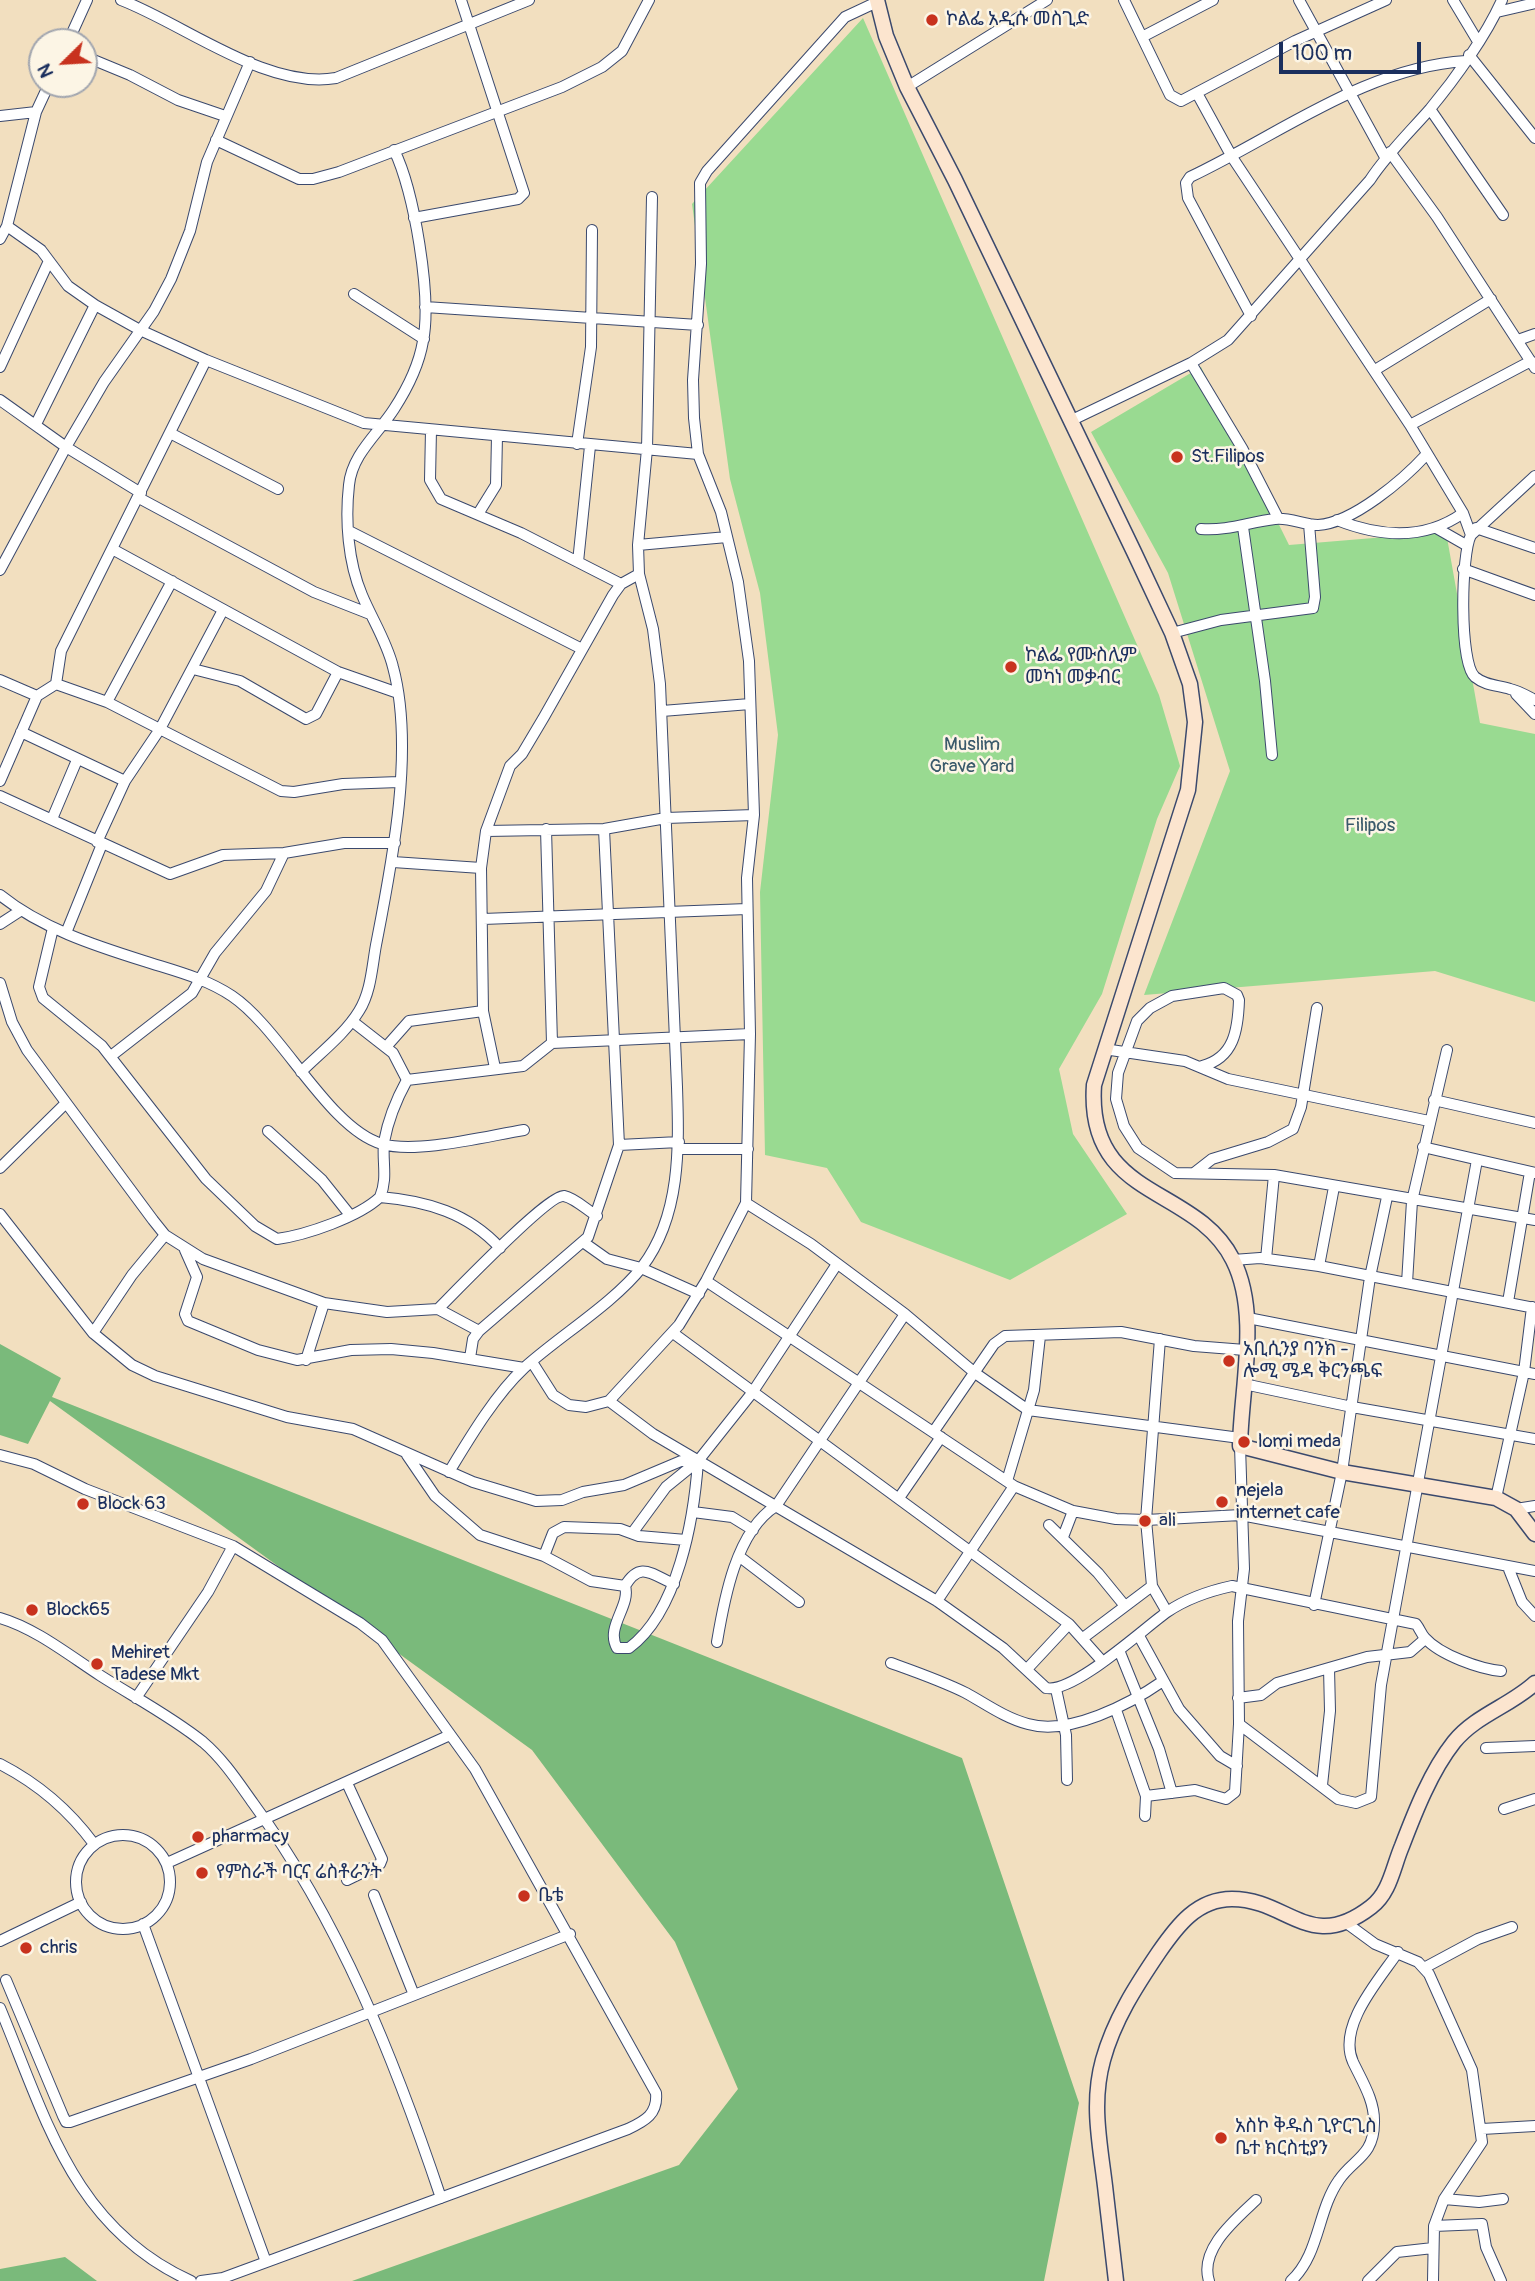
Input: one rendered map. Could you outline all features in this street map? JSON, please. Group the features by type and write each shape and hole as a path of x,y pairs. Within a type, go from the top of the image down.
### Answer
{"street":[{"path":"74,28 87,0"},
{"path":"121,0 250,61 300,79 325,80 469,26 529,0"},
{"path":"414,218 522,196 523,181 461,0"},
{"path":"216,140 306,180 339,172 562,87 602,67 621,51 649,0"},
{"path":"907,87 1046,0"},
{"path":"1124,0 1172,98 1185,101 1295,41 1386,0"},
{"path":"1142,37 1213,0"},
{"path":"1299,0 1349,95 1387,155 1491,299 1533,365 1410,425"},
{"path":"1453,0 1477,40"},
{"path":"1070,421 1191,363 1228,340 1430,109 1468,58 1502,0"},
{"path":"185,1250 197,1277 185,1314 188,1321 258,1350 306,1360 328,1353 367,1349 528,1365 561,1401 578,1408 609,1401 673,1333 699,1294 746,1203 750,1034 747,909 754,815 747,633 727,537 698,454 693,397 703,176 845,17 877,1 886,36 907,87 955,180 1172,633 1190,684 1194,707 1191,772 1177,828 1104,1049 1093,1098 1097,1123 1108,1150 1134,1182 1198,1220 1233,1259 1248,1318 1240,1442 1244,1569 1237,1631 1239,1724 1235,1792 1229,1798 1195,1790 1146,1796"},
{"path":"1497,12 1535,3"},
{"path":"1251,316 1186,188 1191,177 1349,95 1413,68 1468,58"},
{"path":"1468,58 1535,138"},
{"path":"0,570 65,447 104,383 154,311 178,263 216,140 250,61"},
{"path":"98,62 178,100 225,117"},
{"path":"1198,95 1232,158 1375,370 1463,513 1471,536 1463,569 1468,658 1472,673 1488,685 1510,689 1535,700"},
{"path":"0,239 7,226 36,112 42,98"},
{"path":"1430,109 1503,215"},
{"path":"0,116 36,112"},
{"path":"301,1072 352,1021 368,987 395,843 399,782 398,693 390,656 353,569 349,531 352,471 409,381 424,339 425,307 414,218 404,169 394,150"},
{"path":"449,1472 492,1405 528,1365 641,1268 671,1202 679,1145 662,711 653,629 639,574 638,545 647,449 652,197"},
{"path":"0,207 13,204"},
{"path":"7,226 41,250 48,263 68,286 95,305 140,330 364,424 698,454"},
{"path":"577,444 589,371 592,230"},
{"path":"0,367 48,263"},
{"path":"354,294 424,339"},
{"path":"1375,370 1491,299"},
{"path":"36,424 95,305"},
{"path":"425,307 698,325"},
{"path":"1518,340 1535,334"},
{"path":"0,781 2,764 21,732 37,696 56,684 61,651 114,550 206,359"},
{"path":"1191,363 1242,448 1278,518"},
{"path":"0,400 65,447 140,495 314,592 370,614"},
{"path":"431,430 430,480 433,491 441,499 478,514 621,584"},
{"path":"170,433 278,489"},
{"path":"478,514 496,485 497,436"},
{"path":"578,562 590,446"},
{"path":"1201,528 1243,527 1278,518 1309,524 1337,520 1401,481 1426,455"},
{"path":"1471,536 1535,476"},
{"path":"1438,529 1463,513"},
{"path":"1337,520 1373,533 1392,535 1438,529 1535,548"},
{"path":"1172,633 1255,614 1308,611 1314,606 1309,524"},
{"path":"1243,527 1272,755"},
{"path":"349,531 582,649"},
{"path":"638,545 727,537"},
{"path":"114,550 338,673 398,693"},
{"path":"1463,569 1535,595"},
{"path":"495,1069 483,1011 481,868 486,831 506,774 522,754 621,584 639,574"},
{"path":"107,702 172,581"},
{"path":"66,933 125,781 160,729 223,610"},
{"path":"193,669 240,681 306,719 316,714 338,673"},
{"path":"0,680 37,696"},
{"path":"56,684 107,702 271,787 288,792 343,784 399,782"},
{"path":"1510,689 1535,714"},
{"path":"662,711 750,704"},
{"path":"21,732 125,781"},
{"path":"51,819 77,760"},
{"path":"0,796 170,874 223,855 284,853 344,843 395,843"},
{"path":"486,831 604,829 666,818 754,815"},
{"path":"546,829 552,1043"},
{"path":"470,1358 474,1339 479,1331 583,1242 597,1216 619,1145 604,829"},
{"path":"111,1056 184,1000 215,953 266,891 284,853"},
{"path":"393,862 481,868"},
{"path":"0,895 20,911 53,928 199,978 252,1011 301,1072 352,1125 384,1145 424,1145 524,1130"},
{"path":"483,919 747,909"},
{"path":"0,925 20,911"},
{"path":"53,928 38,987 40,994 88,1033 111,1056 186,1157 255,1226 277,1239 306,1232 350,1215 380,1197 410,1199 462,1216 500,1248"},
{"path":"0,983 20,1038 65,1104 165,1235 185,1250 226,1269 324,1303 387,1312 438,1309 479,1331"},
{"path":"1202,1066 1216,1063 1230,1049 1236,1028 1238,997 1224,988 1172,996 1150,1008 1137,1021 1118,1073 1116,1099 1124,1126 1138,1148 1171,1171 1274,1175 1387,1197 1535,1220"},
{"path":"1194,1172 1212,1159 1258,1146 1288,1133 1296,1124 1317,1008"},
{"path":"386,1047 409,1021 483,1011"},
{"path":"352,1021 386,1047 398,1061 407,1080"},
{"path":"407,1080 523,1066 552,1043 675,1035 750,1034"},
{"path":"1104,1049 1202,1066 1228,1079 1429,1121"},
{"path":"1407,1283 1412,1201 1447,1050"},
{"path":"380,1197 386,1179 384,1145 390,1117 407,1080"},
{"path":"1434,1100 1535,1123"},
{"path":"0,1168 65,1104"},
{"path":"268,1131 322,1180 350,1215"},
{"path":"619,1145 748,1149"},
{"path":"1423,1147 1532,1172 1508,1302"},
{"path":"1239,1724 1338,1799 1349,1803 1362,1802 1371,1797 1378,1710 1477,1160"},
{"path":"1266,1259 1274,1175"},
{"path":"1319,1266 1334,1187"},
{"path":"438,1309 556,1197 568,1197 597,1216"},
{"path":"1314,1605 1342,1472 1363,1342 1370,1277 1387,1197"},
{"path":"746,1203 837,1264 905,1314 975,1373 1028,1410 1240,1442 1342,1472 1496,1498 1516,1509 1535,1534"},
{"path":"0,1214 93,1333 132,1365 155,1376 287,1417 353,1429 449,1472 520,1498 547,1501 624,1485 681,1461 698,1461"},
{"path":"93,1333 132,1275 165,1235"},
{"path":"583,1242 607,1259 641,1268 699,1294"},
{"path":"1233,1259 1266,1259 1319,1266 1533,1308 1529,1373 1509,1434 1496,1498"},
{"path":"634,1532 666,1488 698,1461 752,1393 837,1264"},
{"path":"706,1281 862,1382 1010,1483 1073,1511 1116,1520 1241,1515 1535,1572"},
{"path":"306,1360 324,1303"},
{"path":"717,1642 726,1590 753,1530 762,1516 776,1506 862,1382 905,1314"},
{"path":"1248,1318 1529,1373"},
{"path":"899,1498 975,1373 1001,1338 1121,1332 1245,1350"},
{"path":"673,1333 818,1443 899,1498 1069,1624 1102,1661"},
{"path":"937,1601 1010,1483 1038,1373 1040,1336"},
{"path":"1160,1339 1146,1520 1152,1586 1167,1612"},
{"path":"1244,1384 1352,1407 1535,1439"},
{"path":"609,1401 653,1434 937,1601 1028,1668 1041,1684 1056,1689 1119,1650 1167,1612 1216,1590 1232,1586 1416,1624 1425,1639 1474,1666 1501,1671"},
{"path":"0,1455 34,1464 86,1489 233,1546 371,1631 391,1650 475,1769 570,1934 654,2086 657,2098 653,2114 628,2129 223,2278 201,2281"},
{"path":"408,1455 435,1496 480,1535 544,1556 591,1581 625,1586"},
{"path":"674,1584 638,1570 625,1586 626,1593 613,1636 620,1651 642,1636 674,1584 682,1565 698,1461"},
{"path":"1516,1509 1535,1506"},
{"path":"1063,1536 1073,1511"},
{"path":"692,1512 732,1517 753,1530"},
{"path":"1049,1525 1063,1536 1125,1606"},
{"path":"544,1556 553,1533 560,1528 634,1532 686,1540"},
{"path":"136,1698 208,1592 233,1546"},
{"path":"740,1557 799,1602"},
{"path":"1508,1567 1522,1602 1535,1616"},
{"path":"1083,1638 1152,1586"},
{"path":"0,1618 136,1698 203,1743 231,1772 266,1821 311,1896 370,2013 418,2128 441,2198"},
{"path":"1028,1668 1069,1624"},
{"path":"1139,1636 1190,1723 1220,1756 1237,1766"},
{"path":"1238,1698 1261,1695 1269,1692 1277,1683 1367,1657 1415,1650 1425,1639"},
{"path":"1119,1650 1159,1749 1172,1793"},
{"path":"891,1663 950,1686 995,1712 1029,1725 1063,1724 1116,1710 1138,1699 1163,1681"},
{"path":"1322,1785 1330,1710 1329,1668"},
{"path":"1116,2281 1097,2111 1103,2062 1133,1991 1179,1924 1207,1904 1221,1900 1245,1900 1306,1924 1330,1926 1345,1922 1373,1906 1382,1895 1438,1768 1455,1741 1467,1728 1535,1683"},
{"path":"1056,1689 1068,1755 1067,1780"},
{"path":"1116,1710 1146,1796 1145,1816"},
{"path":"167,1863 266,1821 450,1735"},
{"path":"1486,1748 1535,1746"},
{"path":"0,1764 27,1779 66,1811 94,1844"},
{"path":"347,1783 382,1859 380,1864 347,1880"},
{"path":"1504,1809 1535,1799"},
{"path":"116,1834 136,1836 156,1848 167,1863 171,1881 168,1897 160,1913 144,1924 128,1930 106,1927 93,1920 80,1902 76,1872 82,1856 94,1844 116,1834"},
{"path":"374,1895 414,1995"},
{"path":"0,1941 80,1902"},
{"path":"1345,1922 1375,1944 1398,1952 1424,1968 1444,2003 1472,2070 1482,2129 1480,2147 1444,2199 1434,2226 1433,2281"},
{"path":"144,1924 266,2262"},
{"path":"1424,1968 1478,1939 1512,1927"},
{"path":"6,1980 66,2122 200,2078 570,1934"},
{"path":"1291,2281 1313,2251 1337,2183 1361,2159 1372,2135 1373,2113 1350,2046 1363,2002 1398,1952"},
{"path":"18,2011 2,2013 54,2138 89,2201 126,2239 164,2269 191,2281"},
{"path":"1482,2129 1535,2126"},
{"path":"1444,2199 1479,2202 1503,2199"},
{"path":"1209,2281 1205,2266 1211,2253 1226,2229 1256,2200"},
{"path":"1434,2226 1482,2224 1486,2247 1501,2281"},
{"path":"1368,2281 1397,2252 1433,2248"}],"green space":[{"name":"Muslim Grave Yard","path":"863,18 1159,695 1180,766 1157,819 1102,994 1059,1069 1073,1134 1127,1214 1010,1280 861,1222 827,1168 765,1155 760,892 778,735 760,593 730,479 692,204"},
{"name":"Filipos","path":"1201,367 1289,545 1446,532 1480,723 1535,734 1535,1002 1435,971 1144,995 1230,771 1168,573 1091,432"},
{"path":"0,1344 61,1378 52,1397 962,1758 1079,2103 1044,2281 352,2281 679,2165 738,2089 675,1942 532,1750 50,1401 28,1444 0,1435"},
{"path":"65,2257 97,2281 0,2281 0,2269"}],"place":[{"name":"ኮልፌ አዲሱ መስጊድ","path":"932,20"},
{"name":"St.Filipos","path":"1177,457"},
{"name":"ኮልፌ የሙስሊም መካነ መቃብር","path":"1011,667"},
{"name":"አቢሲንያ ባንክ - ሎሚ ሜዳ ቅርንጫፍ","path":"1229,1361"},
{"name":"lomi meda","path":"1244,1442"},
{"name":"nejela internet cafe","path":"1222,1502"},
{"name":"Block 63","path":"83,1504"},
{"name":"ali","path":"1145,1521"},
{"name":"Block65","path":"32,1610"},
{"name":"Mehiret Tadese Mkt","path":"97,1664"},
{"name":"pharmacy","path":"198,1837"},
{"name":"የምስራች ባርና ሬስቶራንት","path":"202,1873"},
{"name":"ቤቴ","path":"524,1896"},
{"name":"chris","path":"26,1948"},
{"name":"አስኮ ቅዱስ ጊዮርጊስ ቤተ ክርስቲያን","path":"1221,2138"}]}
